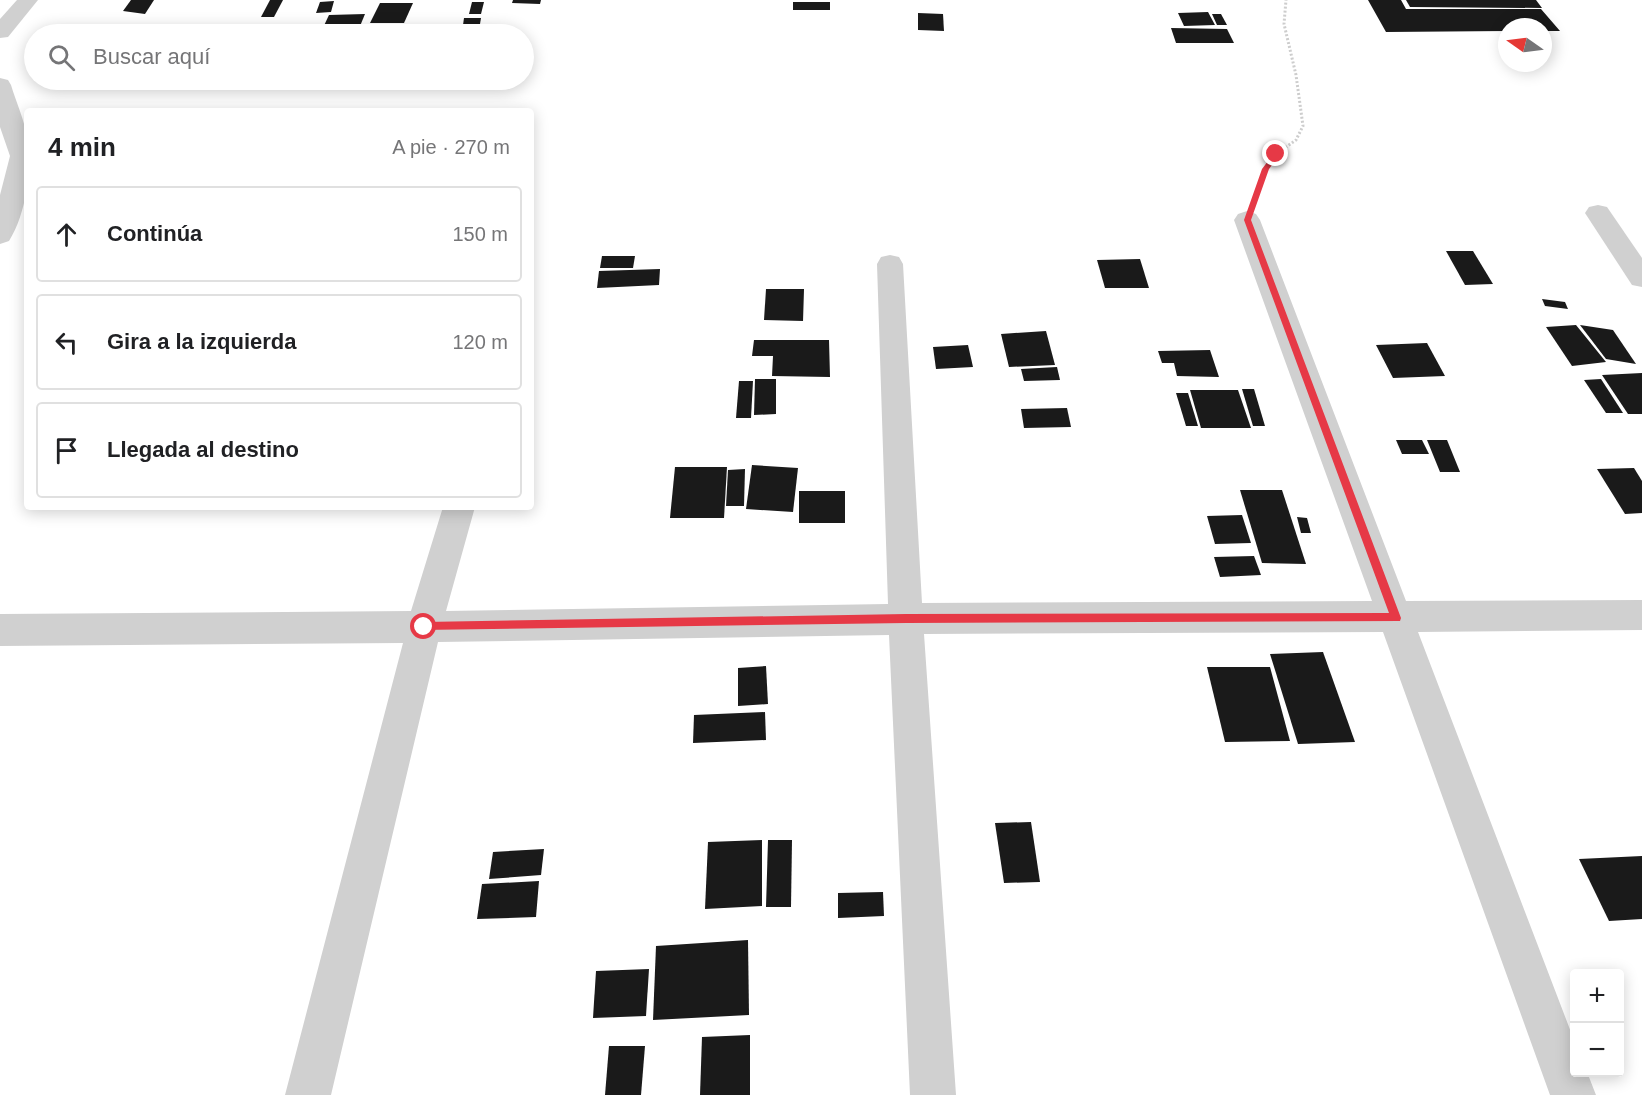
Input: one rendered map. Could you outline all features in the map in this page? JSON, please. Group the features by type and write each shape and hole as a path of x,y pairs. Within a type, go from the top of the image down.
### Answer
{"street":[{"path":"0,32 28,0"},
{"path":"0,85 4,119 22,156 5,227 0,235"},
{"path":"1598,213 1642,278"},
{"path":"1248,220 1573,1095"},
{"path":"890,264 906,619 933,1095"},
{"path":"308,1095 424,627 458,510"},
{"path":"0,630 424,627 906,619 1642,615"}],"path":[{"path":"1248,220 1266,169 1276,154 1296,140 1303,126 1296,75 1284,24 1286,0"}],"building":[{"path":"131,0 154,0 145,14 123,11"},
{"path":"270,0 283,0 274,17 261,17"},
{"path":"513,0 541,0 540,4 512,3"},
{"path":"1368,0 1401,0 1406,9 1541,9 1549,18 1498,18 1498,31 1386,32"},
{"path":"1406,0 1536,0 1542,8 1410,7"},
{"path":"334,1 331,12 316,13 320,2"},
{"path":"472,2 484,2 481,14 469,14"},
{"path":"793,2 830,2 830,10 793,10"},
{"path":"380,3 413,3 404,23 370,23"},
{"path":"1208,12 1215,25 1184,26 1178,13"},
{"path":"918,13 943,14 944,31 918,30"},
{"path":"365,14 361,24 325,24 329,15"},
{"path":"1212,14 1221,14 1227,25 1217,25"},
{"path":"464,18 481,18 480,24 463,24"},
{"path":"1552,22 1560,31 1552,31"},
{"path":"1171,28 1227,29 1234,43 1176,43"},
{"path":"1446,251 1473,251 1493,284 1465,285"},
{"path":"602,256 635,256 633,268 600,268"},
{"path":"1140,259 1149,288 1105,288 1097,260"},
{"path":"660,269 659,285 597,288 599,271"},
{"path":"766,289 804,289 803,321 764,320"},
{"path":"1542,299 1565,302 1568,309 1545,306"},
{"path":"1576,325 1606,362 1572,366 1546,327"},
{"path":"1580,325 1613,330 1636,364 1606,359"},
{"path":"1046,331 1055,365 1009,367 1001,334"},
{"path":"754,340 829,340 830,377 772,376 773,356 752,356"},
{"path":"1427,343 1445,376 1393,378 1376,345"},
{"path":"968,345 973,367 936,369 933,347"},
{"path":"1210,350 1219,377 1177,376 1174,363 1162,363 1158,351"},
{"path":"1057,367 1060,380 1024,381 1021,369"},
{"path":"1642,373 1642,414 1628,414 1602,375"},
{"path":"755,379 776,379 776,414 754,415"},
{"path":"1601,379 1623,413 1606,413 1584,380"},
{"path":"739,381 753,381 751,418 736,418"},
{"path":"1242,389 1254,389 1265,426 1253,426"},
{"path":"1190,390 1238,390 1251,428 1201,428"},
{"path":"1176,393 1188,393 1198,426 1186,426"},
{"path":"1067,408 1071,427 1024,428 1021,409"},
{"path":"1396,440 1422,440 1429,454 1402,454"},
{"path":"1427,440 1447,440 1460,472 1440,472"},
{"path":"752,465 798,468 793,512 746,509"},
{"path":"675,467 727,467 724,518 670,518"},
{"path":"1634,468 1642,481 1642,513 1625,514 1597,469"},
{"path":"745,469 744,506 726,506 728,470"},
{"path":"1240,490 1282,490 1306,564 1262,563"},
{"path":"799,491 845,491 845,523 799,523"},
{"path":"1242,515 1251,543 1215,544 1207,516"},
{"path":"1297,517 1307,518 1311,533 1301,533"},
{"path":"1254,556 1261,575 1220,577 1214,557"},
{"path":"1323,652 1355,742 1298,744 1270,654"},
{"path":"766,666 768,704 738,706 738,668"},
{"path":"1207,667 1270,667 1290,741 1225,742"},
{"path":"765,712 766,740 693,743 694,715"},
{"path":"1031,822 1040,882 1004,883 995,823"},
{"path":"762,840 762,906 705,909 708,842"},
{"path":"768,840 792,840 791,907 766,907"},
{"path":"544,849 541,875 489,879 493,852"},
{"path":"1642,856 1642,919 1609,921 1579,859"},
{"path":"539,881 536,917 477,919 482,884"},
{"path":"883,892 884,916 838,918 838,893"},
{"path":"748,940 749,1015 653,1020 656,946"},
{"path":"649,969 646,1016 593,1018 596,971"},
{"path":"750,1035 750,1095 700,1095 702,1037"},
{"path":"609,1046 645,1046 641,1095 605,1095"}],"route":[{"path":"424,627 906,619 1396,618 1248,220 1266,169 1276,154"}]}
